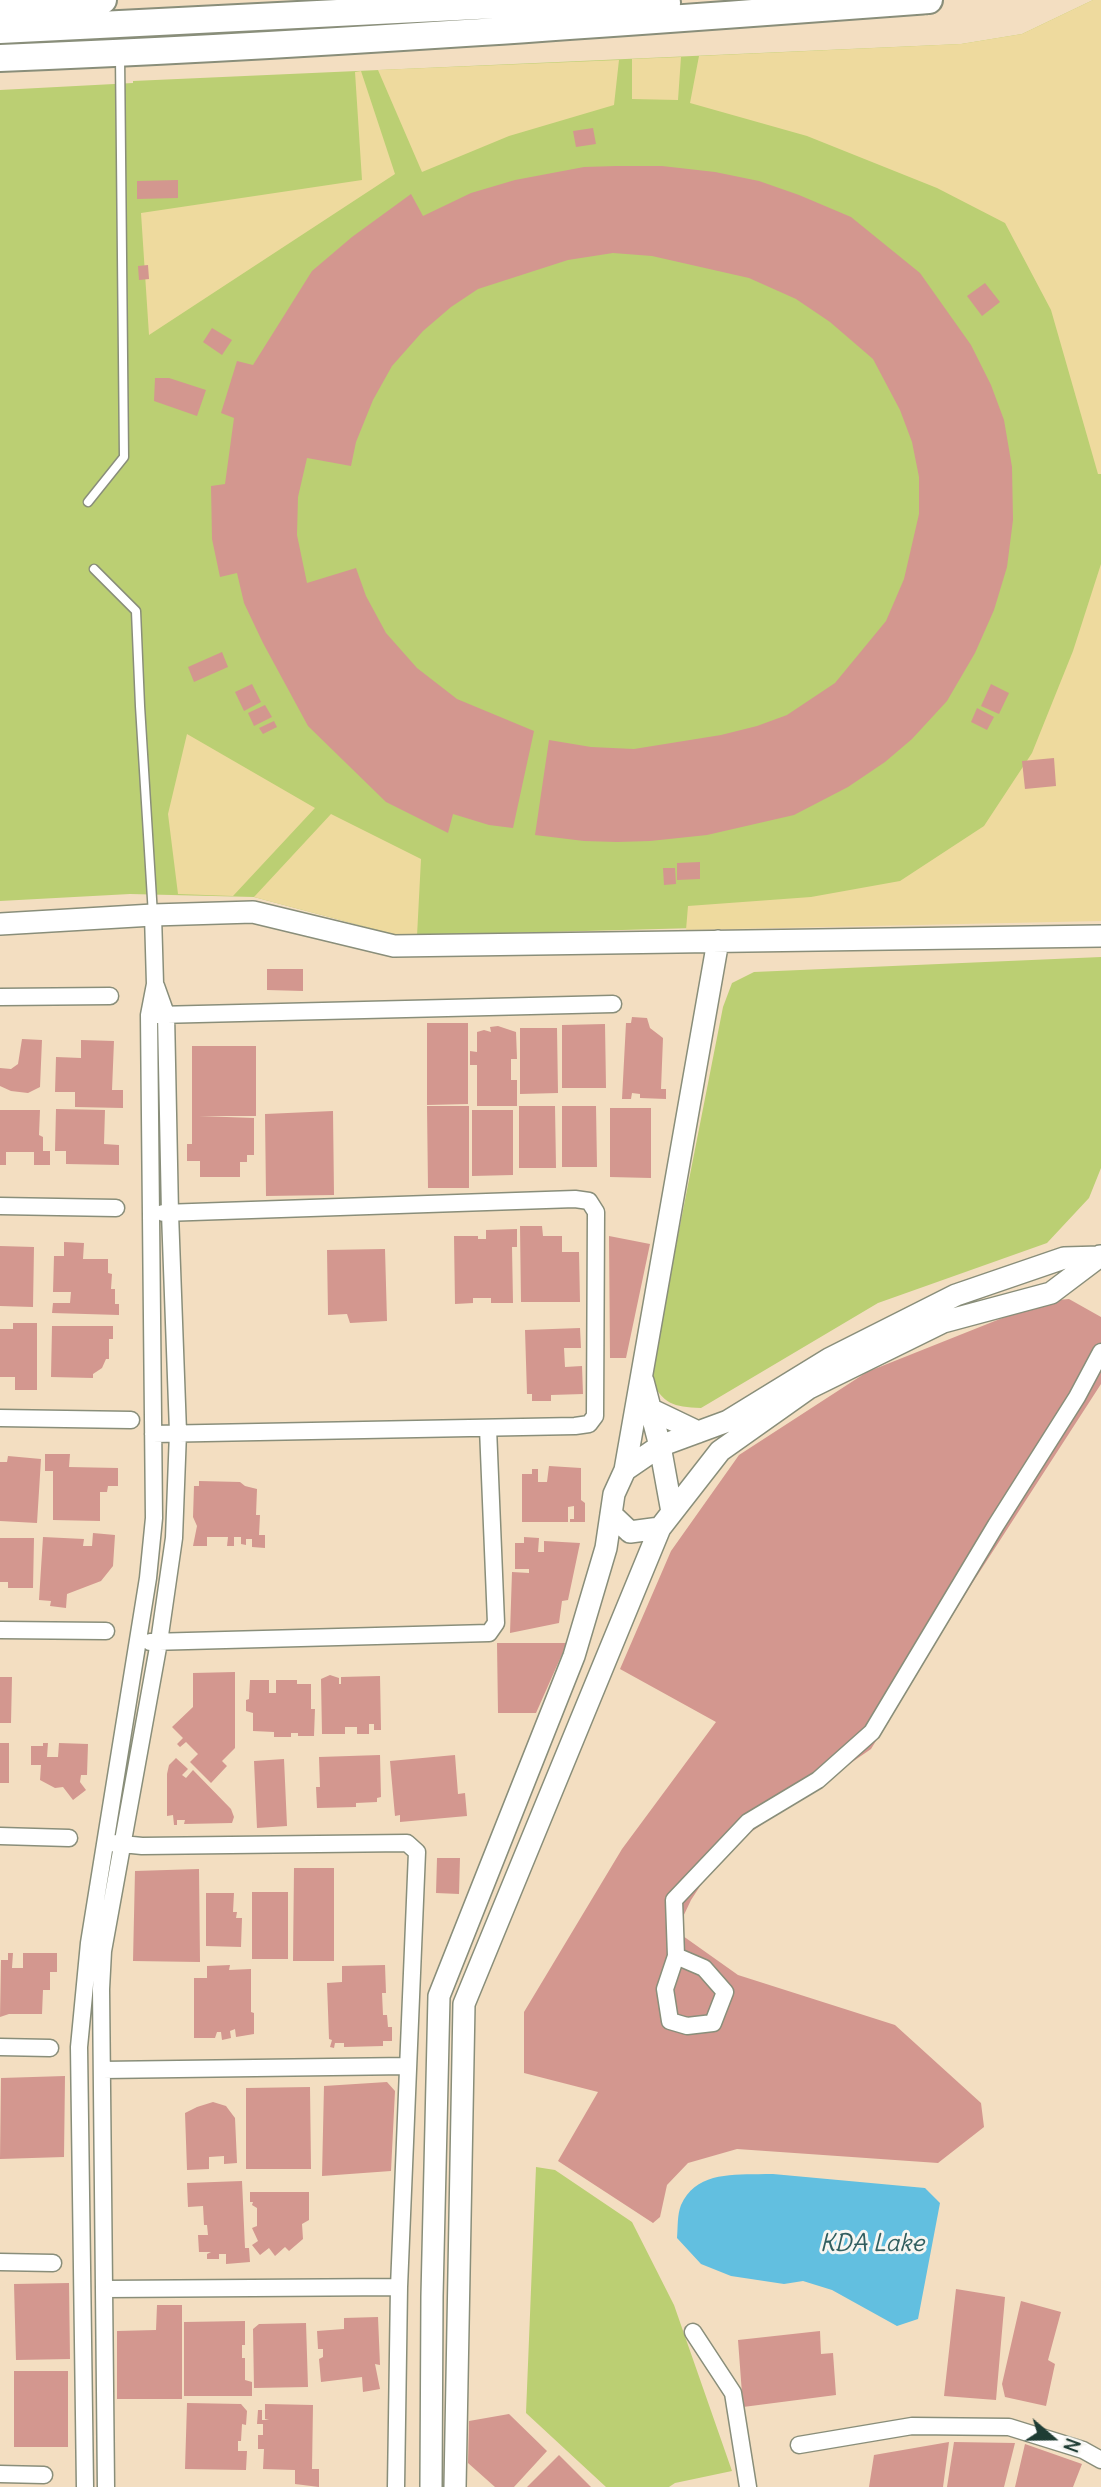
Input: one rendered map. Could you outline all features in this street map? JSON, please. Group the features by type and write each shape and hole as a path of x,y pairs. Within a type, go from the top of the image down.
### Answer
{"highway":[{"path":"0,30 103,0"},
{"path":"0,5 55,15 496,5 927,0"},
{"path":"0,58 120,54 517,30 927,0"}],"street":[{"path":"0,924 253,912 394,946 1101,936"},
{"path":"106,2487 101,1989 114,1843 137,1641 148,1578 153,1518 149,1015 155,984 153,915"},
{"path":"431,2487 432,2296 439,1996 574,1656 606,1548 614,1494 625,1470 718,942"},
{"path":"85,2487 79,2046 89,1943 159,1642 174,1538 178,1432 166,1014 155,984"},
{"path":"0,997 110,996"},
{"path":"149,1015 613,1004"},
{"path":"151,1212 575,1199 589,1201 596,1212 596,1416 589,1424 153,1434"},
{"path":"0,1206 116,1208"},
{"path":"625,1470 660,1446 728,1421 829,1359 956,1295 1063,1258 1101,1257"},
{"path":"455,2487 464,2004 666,1520 720,1451 808,1388 943,1322 1051,1293 1101,1257"},
{"path":"676,1955 704,1968 725,1992 713,2023 687,2026 670,2021 665,1989 676,1955 674,1900 748,1822 818,1780 872,1732 996,1525 1077,1397 1101,1352"},
{"path":"642,1374 660,1446 666,1520"},
{"path":"650,1409 698,1432"},
{"path":"0,1418 131,1420"},
{"path":"137,1641 489,1633 496,1623 488,1428"},
{"path":"611,1514 630,1532 666,1520"},
{"path":"0,1630 106,1631"},
{"path":"0,1836 69,1838"},
{"path":"114,1843 142,1846 407,1843 417,1852 400,2287 396,2487"},
{"path":"0,2047 50,2048"},
{"path":"102,2070 408,2066"},
{"path":"0,2262 53,2263"},
{"path":"105,2289 400,2287"},
{"path":"693,2332 733,2393 747,2487"},
{"path":"799,2445 912,2426 1009,2427 1083,2450 1101,2460"},
{"path":"0,2474 44,2475"}],"lane":[{"path":"88,502 124,457 120,54"},
{"path":"94,569 136,611 153,915"}],"green space":[{"path":"1093,0 1101,0 1101,917 401,936 254,897 130,894 0,901 0,90 133,81 961,44 1022,34"},
{"path":"1101,957 1101,1168 1089,1198 1047,1243 878,1303 701,1408 683,1407 664,1399 650,1378 723,1007 732,983 754,972"},
{"path":"536,2167 555,2170 632,2222 674,2305 732,2471 675,2483 669,2487 606,2487 526,2413"}],"sand":[{"path":"1093,0 1101,0 1101,474 1098,474 1051,310 1005,223 937,188 807,136 690,103 699,56 961,44 1022,34"},
{"path":"681,57 678,100 632,99 632,59"},
{"path":"619,60 614,105 509,136 422,172 378,70"},
{"path":"361,71 395,174 149,335 141,213 362,180 355,72"},
{"path":"1101,564 1101,921 686,930 688,906 811,897 900,881 984,826 1032,753 1073,651"},
{"path":"187,734 315,808 233,896 178,894 168,814"},
{"path":"331,814 421,859 417,936 401,936 254,897"}],"water":[{"name":"KDA Lake","path":"773,2174 925,2188 940,2203 918,2319 897,2326 832,2290 803,2281 784,2284 731,2276 701,2264 677,2238 681,2205 697,2185 720,2176"}],"building":[{"path":"593,128 596,144 576,147 573,131"},
{"path":"662,166 715,172 759,181 799,195 851,217 920,273 971,345 991,385 1004,420 1012,467 1013,520 1007,567 994,610 975,653 947,701 912,739 885,762 848,787 794,815 707,835 617,842 535,835 549,740 591,747 634,749 721,735 787,715 835,683 886,621 904,579 919,514 919,477 912,442 900,410 873,359 830,322 796,299 749,278 652,256 613,253 568,260 478,289 423,331 392,366 373,400 356,442 351,466 307,458 298,497 297,535 307,583 356,568 366,596 386,633 417,668 457,699 534,731 513,828 489,825 453,814 448,833 386,802 308,726 244,603 237,573 220,577 212,539 211,486 225,484 234,418 221,413 237,361 253,365 312,271 352,237 411,194 423,216 471,193 515,180 584,167"},
{"path":"178,180 178,198 137,199 137,181"},
{"path":"148,265 149,279 139,280 138,266"},
{"path":"985,283 1000,302 982,316 967,296"},
{"path":"212,328 232,340 222,355 203,342"},
{"path":"155,378 169,378 206,390 197,416 154,401"},
{"path":"222,652 228,667 194,682 188,667"},
{"path":"252,684 261,702 244,711 235,692"},
{"path":"991,684 1009,693 999,714 981,706"},
{"path":"265,705 272,717 254,726 248,713"},
{"path":"977,708 994,717 987,730 971,722"},
{"path":"274,721 277,727 263,734 259,728"},
{"path":"1054,758 1056,786 1025,789 1022,761"},
{"path":"700,862 700,879 677,880 677,863"},
{"path":"663,868 675,868 676,884 664,885"},
{"path":"267,969 303,969 303,991 267,990"},
{"path":"632,1017 647,1018 650,1028 663,1038 661,1089 666,1089 666,1099 640,1098 640,1094 632,1093 631,1099 622,1099 626,1023 631,1023"},
{"path":"427,1023 468,1023 468,1104 427,1105"},
{"path":"605,1024 606,1088 562,1088 562,1025"},
{"path":"498,1026 516,1032 517,1059 511,1059 511,1080 517,1080 517,1106 477,1106 477,1065 470,1065 470,1051 477,1052 477,1032 491,1032 490,1027"},
{"path":"520,1028 557,1028 558,1093 520,1094"},
{"path":"22,1039 42,1040 40,1087 28,1093 11,1091 0,1086 0,1068 11,1069 18,1064"},
{"path":"81,1040 114,1041 112,1090 123,1090 123,1108 75,1107 75,1092 55,1092 56,1057 81,1058"},
{"path":"192,1046 256,1046 256,1116 199,1116 254,1118 254,1155 247,1155 247,1162 240,1162 240,1177 200,1177 200,1161 187,1161 187,1144 192,1144"},
{"path":"427,1106 469,1106 469,1188 428,1188"},
{"path":"519,1106 555,1106 556,1168 519,1168"},
{"path":"562,1106 596,1106 597,1167 562,1167"},
{"path":"610,1108 651,1108 651,1178 610,1177"},
{"path":"56,1109 105,1110 104,1144 119,1145 119,1165 66,1164 66,1151 55,1151"},
{"path":"0,1110 40,1110 39,1135 43,1137 43,1151 50,1151 50,1165 34,1165 34,1152 6,1152 6,1165 0,1165"},
{"path":"472,1110 513,1110 513,1175 472,1176"},
{"path":"333,1111 334,1195 266,1196 265,1114"},
{"path":"520,1226 542,1226 543,1236 562,1236 562,1252 579,1252 580,1302 521,1302"},
{"path":"517,1229 517,1247 512,1247 513,1303 491,1303 491,1298 473,1298 473,1303 455,1304 454,1236 478,1236 478,1239 486,1239 486,1230"},
{"path":"609,1236 650,1244 626,1358 610,1358"},
{"path":"64,1242 84,1243 83,1259 108,1259 108,1273 112,1274 111,1289 115,1289 115,1304 119,1304 119,1315 52,1313 53,1303 70,1303 71,1292 53,1292 54,1256 64,1256"},
{"path":"0,1246 34,1247 33,1307 0,1306"},
{"path":"385,1249 387,1321 350,1323 347,1314 328,1315 327,1250"},
{"path":"1069,1299 1101,1317 1101,1384 973,1582 871,1749 748,1834 710,1871 682,1919 683,1936 738,1975 895,2025 981,2103 984,2127 938,2163 737,2149 688,2163 667,2185 660,2217 653,2223 558,2161 598,2092 524,2073 524,2012 622,1849 716,1722 620,1669 671,1551 739,1455 867,1372 1045,1301"},
{"path":"13,1323 37,1323 37,1390 15,1390 15,1377 0,1377 0,1329 13,1329"},
{"path":"52,1326 113,1326 113,1339 109,1339 109,1359 93,1374 93,1378 51,1377"},
{"path":"580,1328 581,1348 564,1348 565,1367 582,1366 583,1394 551,1395 551,1401 532,1401 532,1394 527,1394 525,1330"},
{"path":"45,1454 70,1454 69,1467 118,1468 118,1486 108,1486 107,1492 100,1492 100,1521 53,1520 53,1471 45,1471"},
{"path":"8,1456 41,1459 37,1523 0,1521 0,1462 7,1462"},
{"path":"549,1466 581,1468 581,1500 585,1503 585,1522 570,1522 570,1519 574,1519 574,1506 568,1507 568,1522 522,1522 522,1474 532,1474 532,1469 538,1469 538,1482 547,1482"},
{"path":"199,1481 240,1482 257,1489 256,1515 260,1515 259,1535 265,1535 265,1548 252,1547 252,1539 246,1539 246,1545 241,1544 241,1537 234,1537 234,1546 227,1546 228,1537 207,1537 207,1546 193,1546 197,1526 193,1517 194,1486 199,1486"},
{"path":"93,1533 115,1535 113,1566 101,1581 67,1594 66,1608 50,1606 51,1601 39,1600 43,1537 84,1539 83,1546 92,1546"},
{"path":"524,1537 539,1538 538,1552 544,1552 544,1541 580,1543 568,1600 562,1601 559,1623 510,1633 512,1572 529,1573 529,1569 515,1569 515,1543 524,1543"},
{"path":"0,1538 34,1538 33,1588 8,1588 8,1582 0,1582"},
{"path":"497,1643 567,1643 536,1713 498,1713"},
{"path":"235,1672 235,1748 222,1761 227,1766 211,1783 190,1762 198,1754 186,1742 180,1747 177,1744 183,1738 172,1727 193,1707 193,1673"},
{"path":"330,1675 339,1678 339,1684 341,1677 380,1676 381,1730 374,1730 374,1724 369,1724 369,1734 357,1734 357,1727 345,1727 345,1734 322,1734 321,1679"},
{"path":"0,1677 12,1677 11,1723 0,1723"},
{"path":"250,1680 269,1680 269,1693 276,1693 276,1680 297,1680 297,1684 311,1684 311,1709 315,1709 314,1736 291,1733 291,1737 274,1737 274,1732 253,1731 253,1713 246,1711"},
{"path":"0,1743 9,1743 9,1783 0,1783"},
{"path":"43,1743 48,1743 47,1757 58,1757 59,1743 88,1744 87,1775 81,1775 80,1782 86,1790 73,1800 63,1787 55,1788 40,1780 41,1765 31,1765 31,1746 43,1746"},
{"path":"380,1755 381,1797 377,1798 377,1802 356,1803 356,1807 317,1808 316,1787 320,1787 319,1757"},
{"path":"455,1755 458,1794 465,1793 467,1816 400,1822 400,1815 395,1816 390,1761"},
{"path":"176,1758 188,1769 182,1775 186,1778 193,1770 231,1809 234,1817 232,1823 184,1824 185,1820 177,1820 177,1825 174,1825 173,1815 167,1816 167,1774 169,1765"},
{"path":"284,1759 287,1826 257,1828 254,1761"},
{"path":"437,1858 460,1858 459,1894 436,1893"},
{"path":"294,1868 334,1868 334,1961 293,1961"},
{"path":"199,1869 200,1962 133,1961 135,1871"},
{"path":"252,1892 288,1892 288,1959 252,1959"},
{"path":"206,1893 234,1893 233,1912 237,1912 236,1918 242,1918 241,1947 206,1946"},
{"path":"8,1953 13,1953 12,1968 23,1968 23,1953 57,1953 57,1972 50,1972 50,1990 43,1990 42,2014 9,2014 0,2017 1,1960 8,1960"},
{"path":"230,1965 229,1970 251,1969 254,2034 236,2037 235,2029 230,2031 231,2038 222,2040 221,2032 217,2032 215,2038 194,2038 194,1978 207,1978 207,1966"},
{"path":"385,1965 386,1993 382,1993 383,2015 387,2015 388,2027 392,2027 392,2041 383,2041 383,2046 344,2047 344,2043 335,2043 334,2048 330,2047 332,2040 329,2039 327,1983 342,1982 342,1966"},
{"path":"65,2076 64,2157 0,2159 1,2078"},
{"path":"387,2082 395,2091 391,2171 322,2176 324,2086"},
{"path":"310,2087 311,2169 246,2169 246,2088"},
{"path":"213,2102 226,2106 235,2118 237,2163 224,2164 224,2156 209,2157 209,2169 187,2170 185,2113"},
{"path":"242,2181 245,2248 249,2248 250,2262 226,2264 226,2254 219,2254 219,2259 207,2259 207,2254 211,2252 199,2252 198,2235 208,2235 207,2225 204,2225 203,2206 188,2207 187,2183"},
{"path":"250,2192 309,2192 309,2220 302,2224 303,2239 289,2251 285,2247 275,2256 269,2248 260,2255 252,2245 258,2241 252,2228 257,2226 257,2208 250,2202"},
{"path":"69,2283 70,2359 16,2360 14,2284"},
{"path":"956,2289 1005,2297 996,2400 944,2396"},
{"path":"1021,2301 1061,2312 1048,2360 1055,2364 1046,2406 1005,2397 1002,2384"},
{"path":"157,2305 182,2305 182,2399 117,2399 117,2331 156,2330"},
{"path":"378,2317 380,2365 375,2364 380,2389 363,2392 362,2377 321,2382 319,2359 323,2357 323,2349 318,2349 317,2331 344,2329 344,2318"},
{"path":"245,2321 242,2358 245,2358 245,2380 252,2382 252,2396 184,2396 184,2322"},
{"path":"306,2323 308,2387 254,2388 253,2329 259,2324"},
{"path":"820,2331 821,2354 833,2353 836,2395 743,2407 738,2340"},
{"path":"14,2371 68,2371 68,2447 14,2447"},
{"path":"187,2403 241,2404 247,2411 246,2425 242,2424 241,2441 238,2441 238,2451 247,2451 246,2470 185,2469"},
{"path":"265,2404 313,2405 312,2469 319,2469 319,2487 295,2484 295,2470 263,2469 264,2449 258,2449 258,2435 263,2435 263,2424 257,2424 258,2410 262,2410 262,2420 269,2420 265,2419"},
{"path":"509,2414 547,2451 514,2487 495,2487 468,2463 469,2421"},
{"path":"949,2442 943,2487 869,2487 874,2455"},
{"path":"954,2442 1015,2443 1004,2487 947,2487"},
{"path":"1025,2444 1082,2464 1073,2487 1015,2487"},
{"path":"559,2455 591,2487 527,2487"}]}
